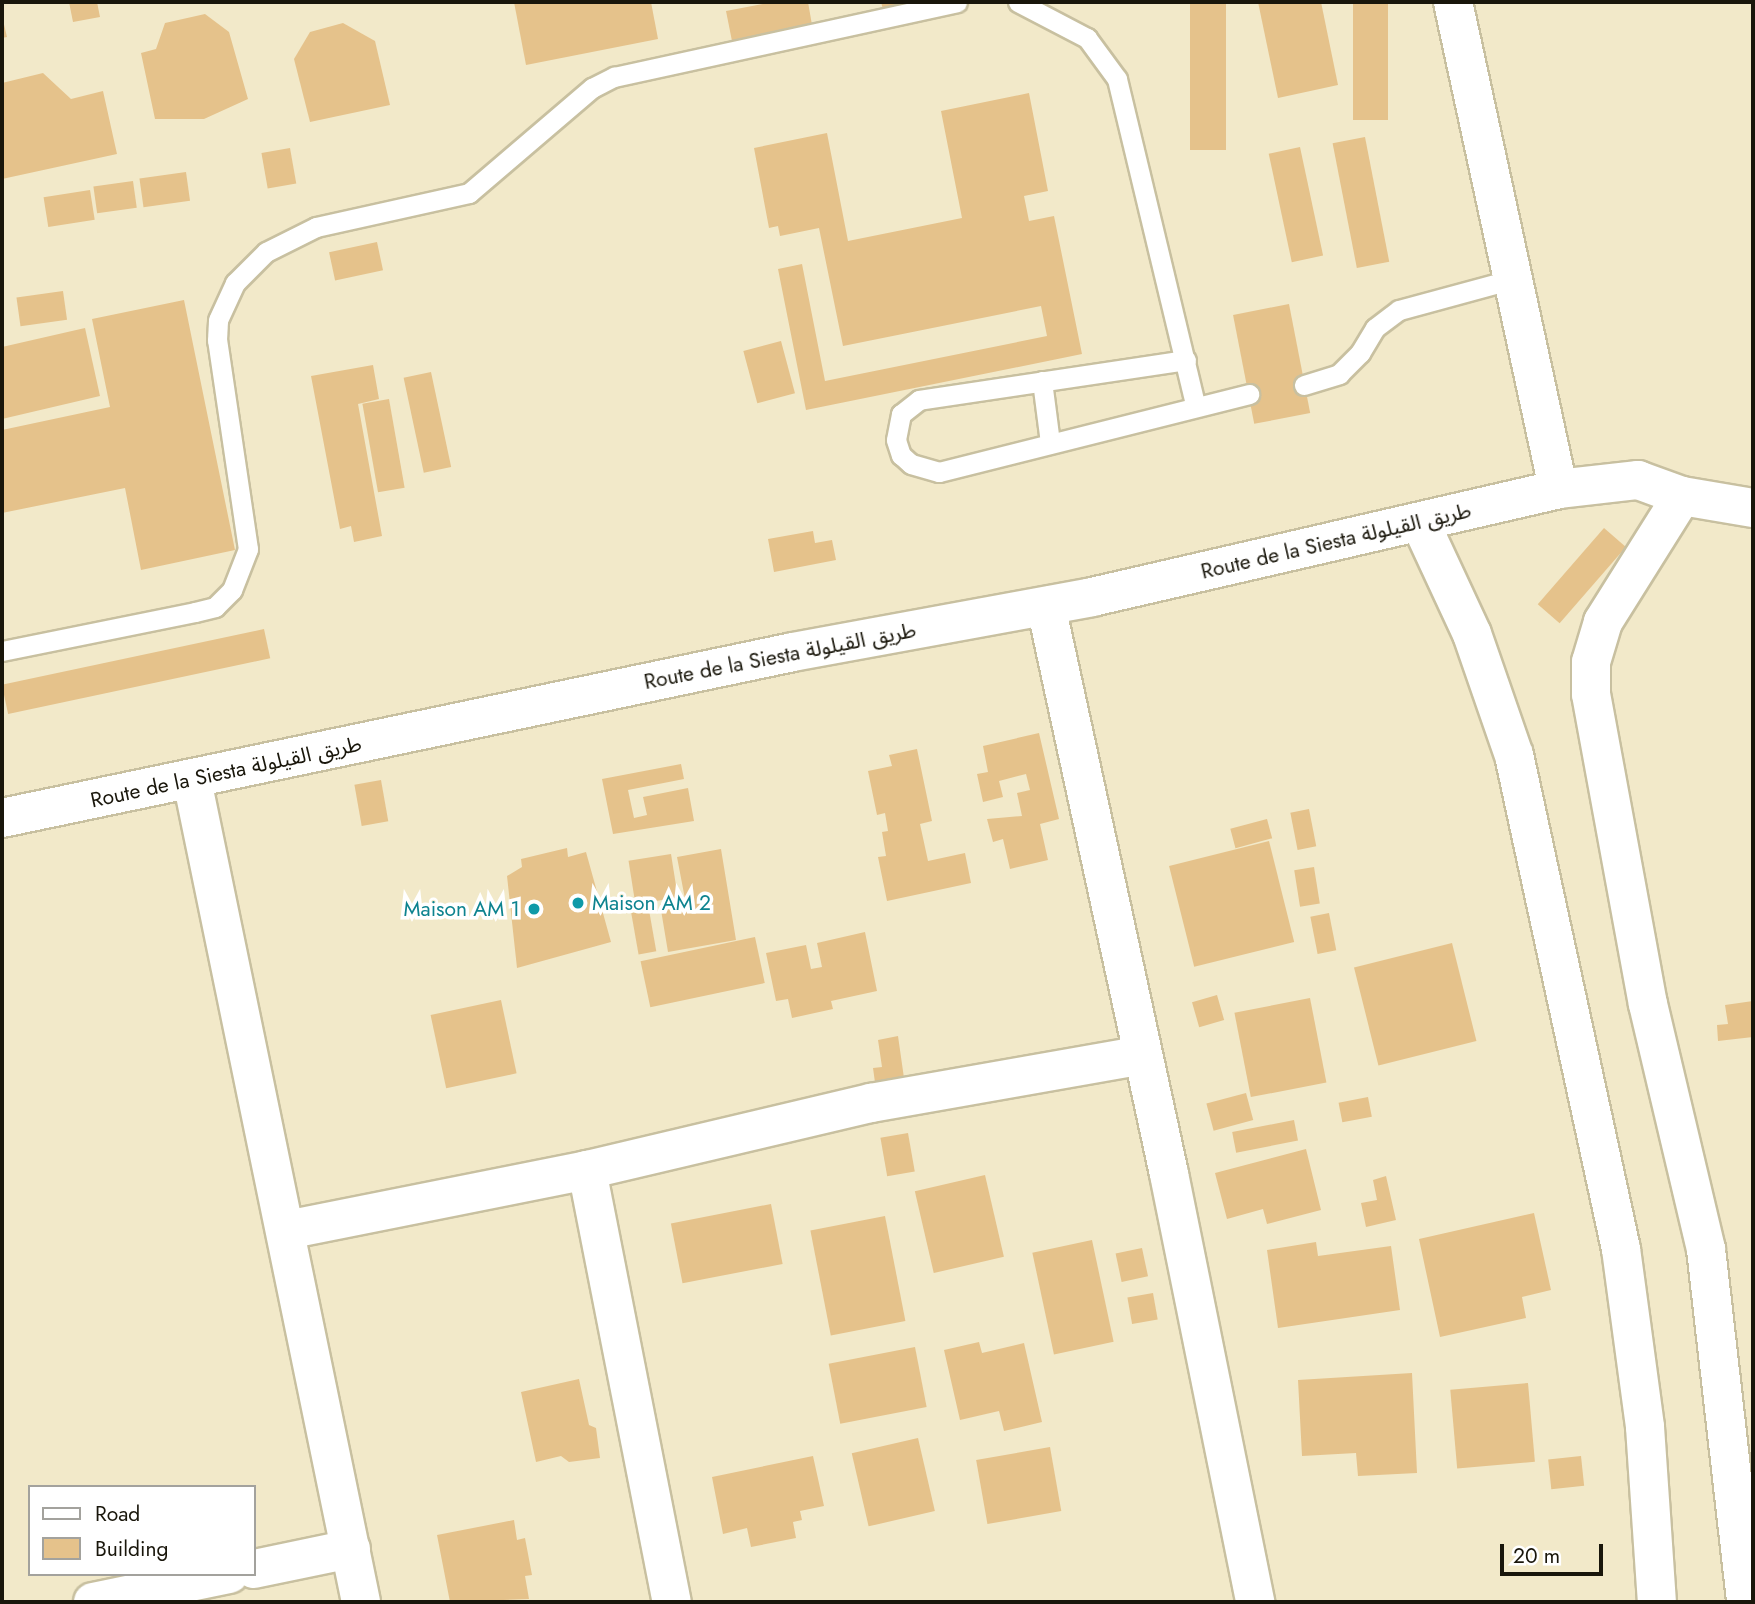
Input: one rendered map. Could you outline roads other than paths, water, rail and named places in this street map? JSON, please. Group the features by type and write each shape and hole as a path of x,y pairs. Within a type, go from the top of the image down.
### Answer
{"street":[{"path":"1453,2 1558,489"},
{"name":"Route de la Siesta طريق القيلولة","path":"2,818 793,652 1046,606 1558,489 1639,480 1682,496 1753,508"},
{"path":"1682,496 1602,622 1591,662 1591,694 1648,1004 1706,1249 1745,1602"},
{"path":"1420,522 1472,634 1514,755 1621,1249 1645,1427 1657,1602"},
{"path":"1046,606 1255,1602"},
{"path":"192,780 288,1230 361,1602"},
{"path":"288,1230 587,1170 871,1103 1142,1055"},
{"path":"587,1170 672,1602"},
{"path":"256,1569 351,1549"},
{"path":"93,1602 219,1576"}],"lane":[{"path":"2,651 205,609 233,590 248,549 216,340 218,320 235,283 266,252 316,227 469,193 592,88 614,77 957,2"},
{"path":"1018,2 1087,38 1117,79 1195,405"},
{"path":"1304,385 1339,374 1360,353 1376,328 1399,310 1513,279"},
{"path":"1186,360 919,400 901,414 896,440 901,455 911,464 939,472 1195,405 1249,394"},
{"path":"1042,382 1050,443"}],"place":[{"name":"Maison AM 2","path":"578,903"},
{"name":"Maison AM 1","path":"534,909"}]}
